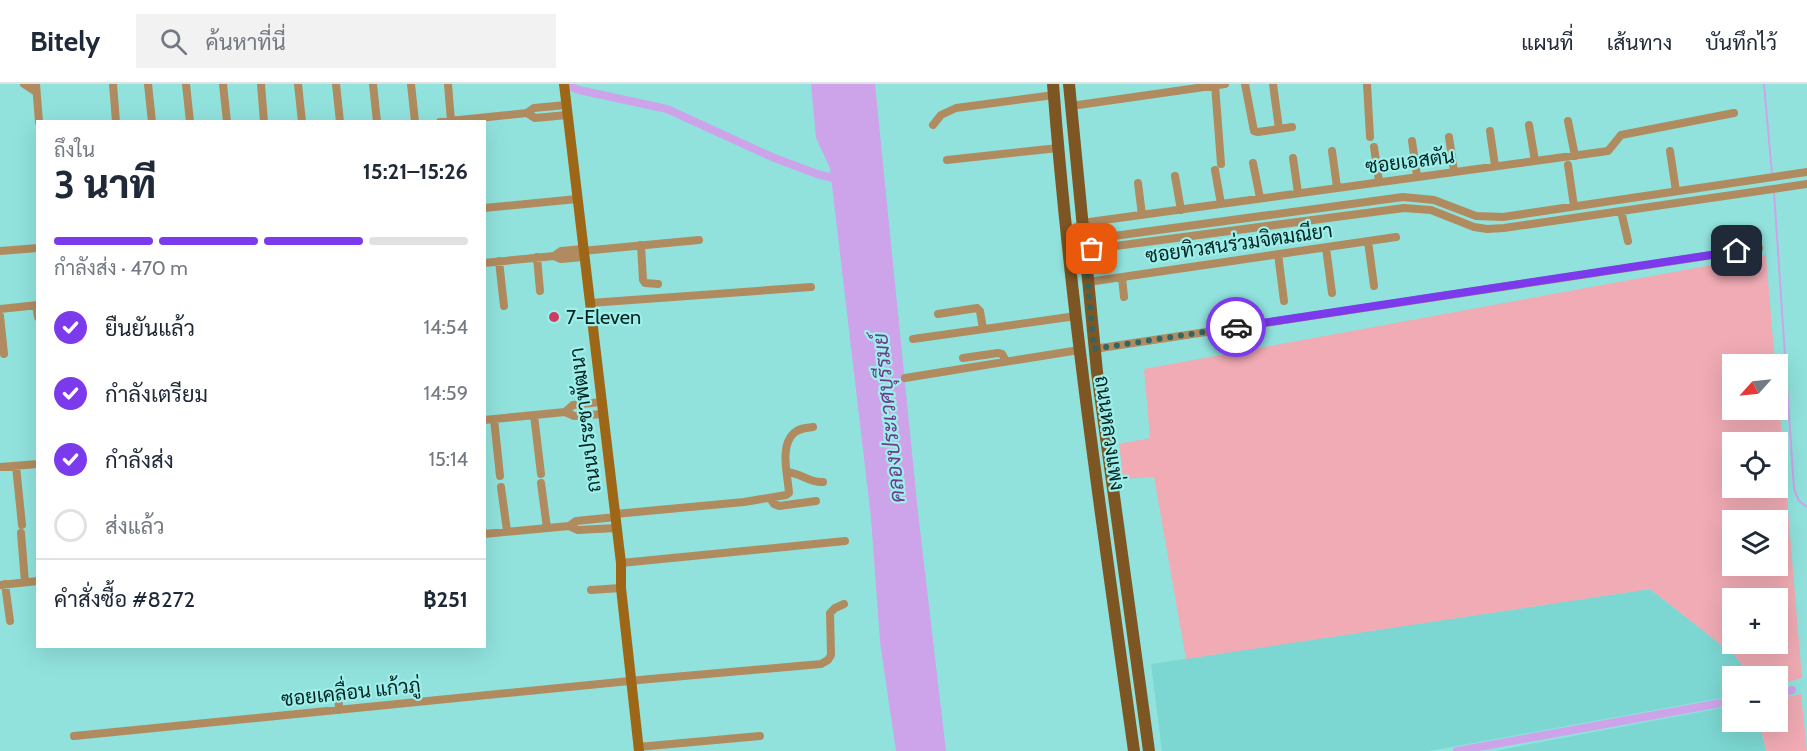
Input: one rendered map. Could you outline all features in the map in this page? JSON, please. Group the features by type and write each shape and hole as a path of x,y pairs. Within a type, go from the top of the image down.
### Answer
{"main road":[{"name":"ถนนหลวงแพ่ง","path":"1069,84 1096,372 1149,751"},
{"name":"ถนนหลวงแพ่ง","path":"1053,89 1079,350 1134,751"},
{"path":"1058,148 1074,146"},
{"path":"1082,374 1096,372"}],"street":[{"path":"24,84 30,89 36,88 39,120"},
{"path":"113,84 116,120"},
{"path":"148,84 152,120"},
{"path":"186,84 190,120"},
{"path":"223,84 227,120"},
{"path":"261,84 264,120"},
{"path":"298,84 302,120"},
{"path":"336,84 340,120"},
{"path":"374,84 377,120"},
{"path":"411,84 415,120"},
{"path":"448,84 451,120"},
{"path":"1071,106 1225,84"},
{"path":"1245,84 1254,131 1292,127"},
{"path":"1272,84 1279,129"},
{"path":"1367,84 1370,137"},
{"path":"1215,86 1221,204"},
{"name":"ถนนประชาพัฒนา","path":"564,87 621,564 621,588 639,749"},
{"path":"933,125 941,115 956,108 1053,89"},
{"path":"460,120 527,113 534,108 567,110"},
{"name":"ซอยเอสตัน","path":"1082,223 1608,151 1621,135 1734,113"},
{"path":"1568,121 1575,156"},
{"path":"1529,125 1535,161"},
{"path":"1490,131 1495,166"},
{"path":"1449,137 1454,171"},
{"path":"1412,141 1417,176"},
{"path":"1374,147 1379,181"},
{"path":"947,160 1058,148"},
{"path":"1332,151 1337,187"},
{"path":"1670,151 1676,191"},
{"path":"1293,158 1298,193"},
{"path":"1253,163 1260,198"},
{"path":"1568,165 1574,206"},
{"path":"1084,245 1137,232 1403,197 1434,200 1464,213 1488,218 1807,172"},
{"path":"1175,176 1180,210"},
{"path":"1138,183 1142,215"},
{"path":"1084,245 1139,243 1404,208 1431,210 1460,223 1487,229 1807,184"},
{"path":"486,208 577,199"},
{"path":"1621,211 1628,241"},
{"path":"1137,232 1139,243"},
{"name":"ซอยทิวสนร่วมจิตมณียา","path":"1088,282 1396,237"},
{"path":"486,263 554,256 561,251 583,252 641,244 699,240"},
{"path":"1368,241 1374,286"},
{"path":"641,244 643,280 648,284 658,284"},
{"path":"0,251 36,248"},
{"path":"1326,248 1332,293"},
{"path":"1094,349 1759,248"},
{"path":"1278,254 1284,301"},
{"path":"537,257 540,291"},
{"path":"499,261 504,306"},
{"path":"1122,277 1124,297"},
{"path":"590,303 811,287"},
{"path":"0,309 36,305"},
{"path":"938,314 977,308 980,311 983,329"},
{"path":"0,316 4,354"},
{"path":"913,339 1076,316"},
{"path":"905,378 1079,350"},
{"path":"963,358 998,353 1002,354 1006,361"},
{"path":"565,412 573,405 601,402"},
{"path":"486,420 565,412 574,416 603,414"},
{"path":"534,415 547,528"},
{"path":"494,419 500,476"},
{"path":"569,526 576,521 615,515 770,498 789,493 786,455 790,439 793,433 800,429 813,427"},
{"path":"0,467 36,464"},
{"path":"16,466 25,582"},
{"path":"787,472 799,473 816,482 823,482"},
{"path":"501,487 507,531"},
{"path":"770,498 774,504 779,506 816,501"},
{"path":"486,534 569,526 578,530 616,528"},
{"path":"621,564 845,541"},
{"path":"10,621 3,584 36,581"},
{"path":"591,590 621,588"},
{"name":"ซอยเคลื่อน แก้วภู่","path":"74,736 631,680 821,664 831,655 830,613 844,604"},
{"path":"338,688 339,710"},
{"path":"639,749 760,735"}],"shaded area":[{"path":"1766,255 1774,354 1722,354 1722,420 1780,420 1782,432 1722,432 1722,498 1787,498 1788,510 1802,678 1788,682 1788,666 1743,666 1733,654 1788,654 1788,588 1722,588 1722,646 1650,589 1186,659 1154,477 1123,479 1119,444 1150,438 1144,369"},
{"path":"1650,589 1722,646 1722,654 1733,654 1743,666 1722,666 1722,698 1429,751 1162,751 1151,664"},
{"path":"1801,694 1807,751 1766,751 1761,732 1788,732 1788,696"},
{"path":"1722,708 1722,732 1761,732 1766,751 1494,751"}],"water":[{"name":"คลองประเวศบุรีรมย์","path":"811,84 875,84 918,512 946,751 896,751 880,642 871,518 830,168 816,138"}],"waterway":[{"path":"563,84 579,90 667,109 772,157 817,174 838,179"},
{"path":"1764,84 1772,174"},
{"path":"1774,192 1794,489 1799,501 1807,507"},
{"path":"1788,691 1792,690"},
{"path":"1457,751 1722,703"}],"way so far":[{"path":"1092,249 1085,250 1094,349 1236,327"}],"place":[{"name":"7-Eleven","path":"554,317"}],"route":[{"path":"1236,327 1737,251"}]}
